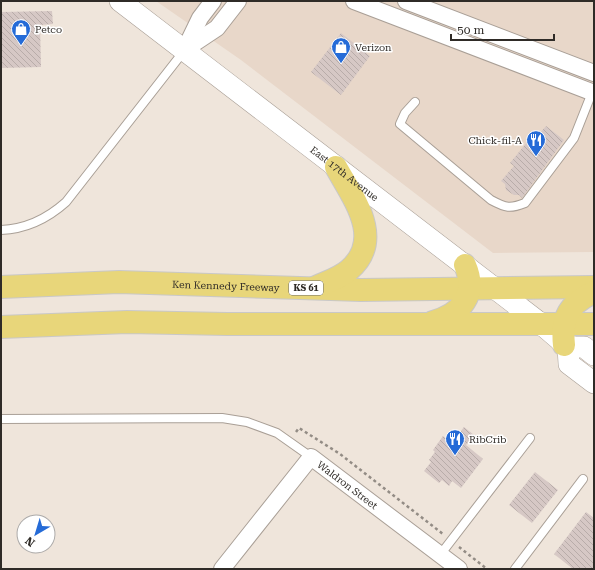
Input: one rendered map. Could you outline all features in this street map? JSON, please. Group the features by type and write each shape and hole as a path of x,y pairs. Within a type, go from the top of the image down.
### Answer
{"highway":[{"path":"314,288 348,271 361,257 366,240 362,214 336,167"},
{"path":"428,324 441,320 460,308 465,300 470,288 468,274 464,265"},
{"name":"Ken Kennedy Freeway","path":"1,286 119,282 361,290 594,287"},
{"path":"566,346 563,323 571,310 582,299 594,292"},
{"path":"1,327 127,322 227,324 594,324"}],"street":[{"name":"East 17th Avenue","path":"120,1 494,288 566,346"},
{"path":"184,50 200,18 213,1"},
{"path":"184,50 217,28 238,1"},
{"path":"354,1 593,91"},
{"path":"406,1 594,73"},
{"path":"594,355 584,347 566,346 569,364 594,383"},
{"name":"Waldron Street","path":"222,569 311,457 447,563"}],"lane":[{"path":"1,230 32,224 52,214 66,202 184,50"},
{"path":"415,102 405,113 400,124 491,200 505,208 515,207 525,203 574,138 593,91"},
{"path":"1,419 222,418 247,422 277,433 311,457"},
{"path":"447,563 451,541 530,438"},
{"path":"515,569 583,479"}],"path":[{"path":"296,432 299,428 340,454 488,569"}],"shaded area":[{"path":"156,1 594,1 594,252 493,253 241,60"}],"building":[{"name":"Petco","path":"52,11 53,24 40,25 41,67 1,68 1,12"},
{"name":"Verizon","path":"341,33 370,56 341,95 311,72"},
{"name":"Chick-fil-A","path":"546,126 564,140 522,198 519,195 514,195 506,190 505,184 501,181 514,166 510,163 537,130 540,133"},
{"name":"RibCrib","path":"464,427 474,435 466,445 483,459 461,488 452,481 449,486 442,480 439,483 424,471 431,462 429,460 435,452 433,450 443,436 448,440 453,433 457,436"},
{"path":"535,472 558,490 532,523 509,505"},
{"path":"586,512 594,518 594,569 573,569 554,554"}],"place":[{"name":"Petco","path":"21,46"},
{"name":"Verizon","path":"341,64"},
{"name":"Chick-fil-A","path":"536,157"},
{"name":"RibCrib","path":"455,456"}]}
